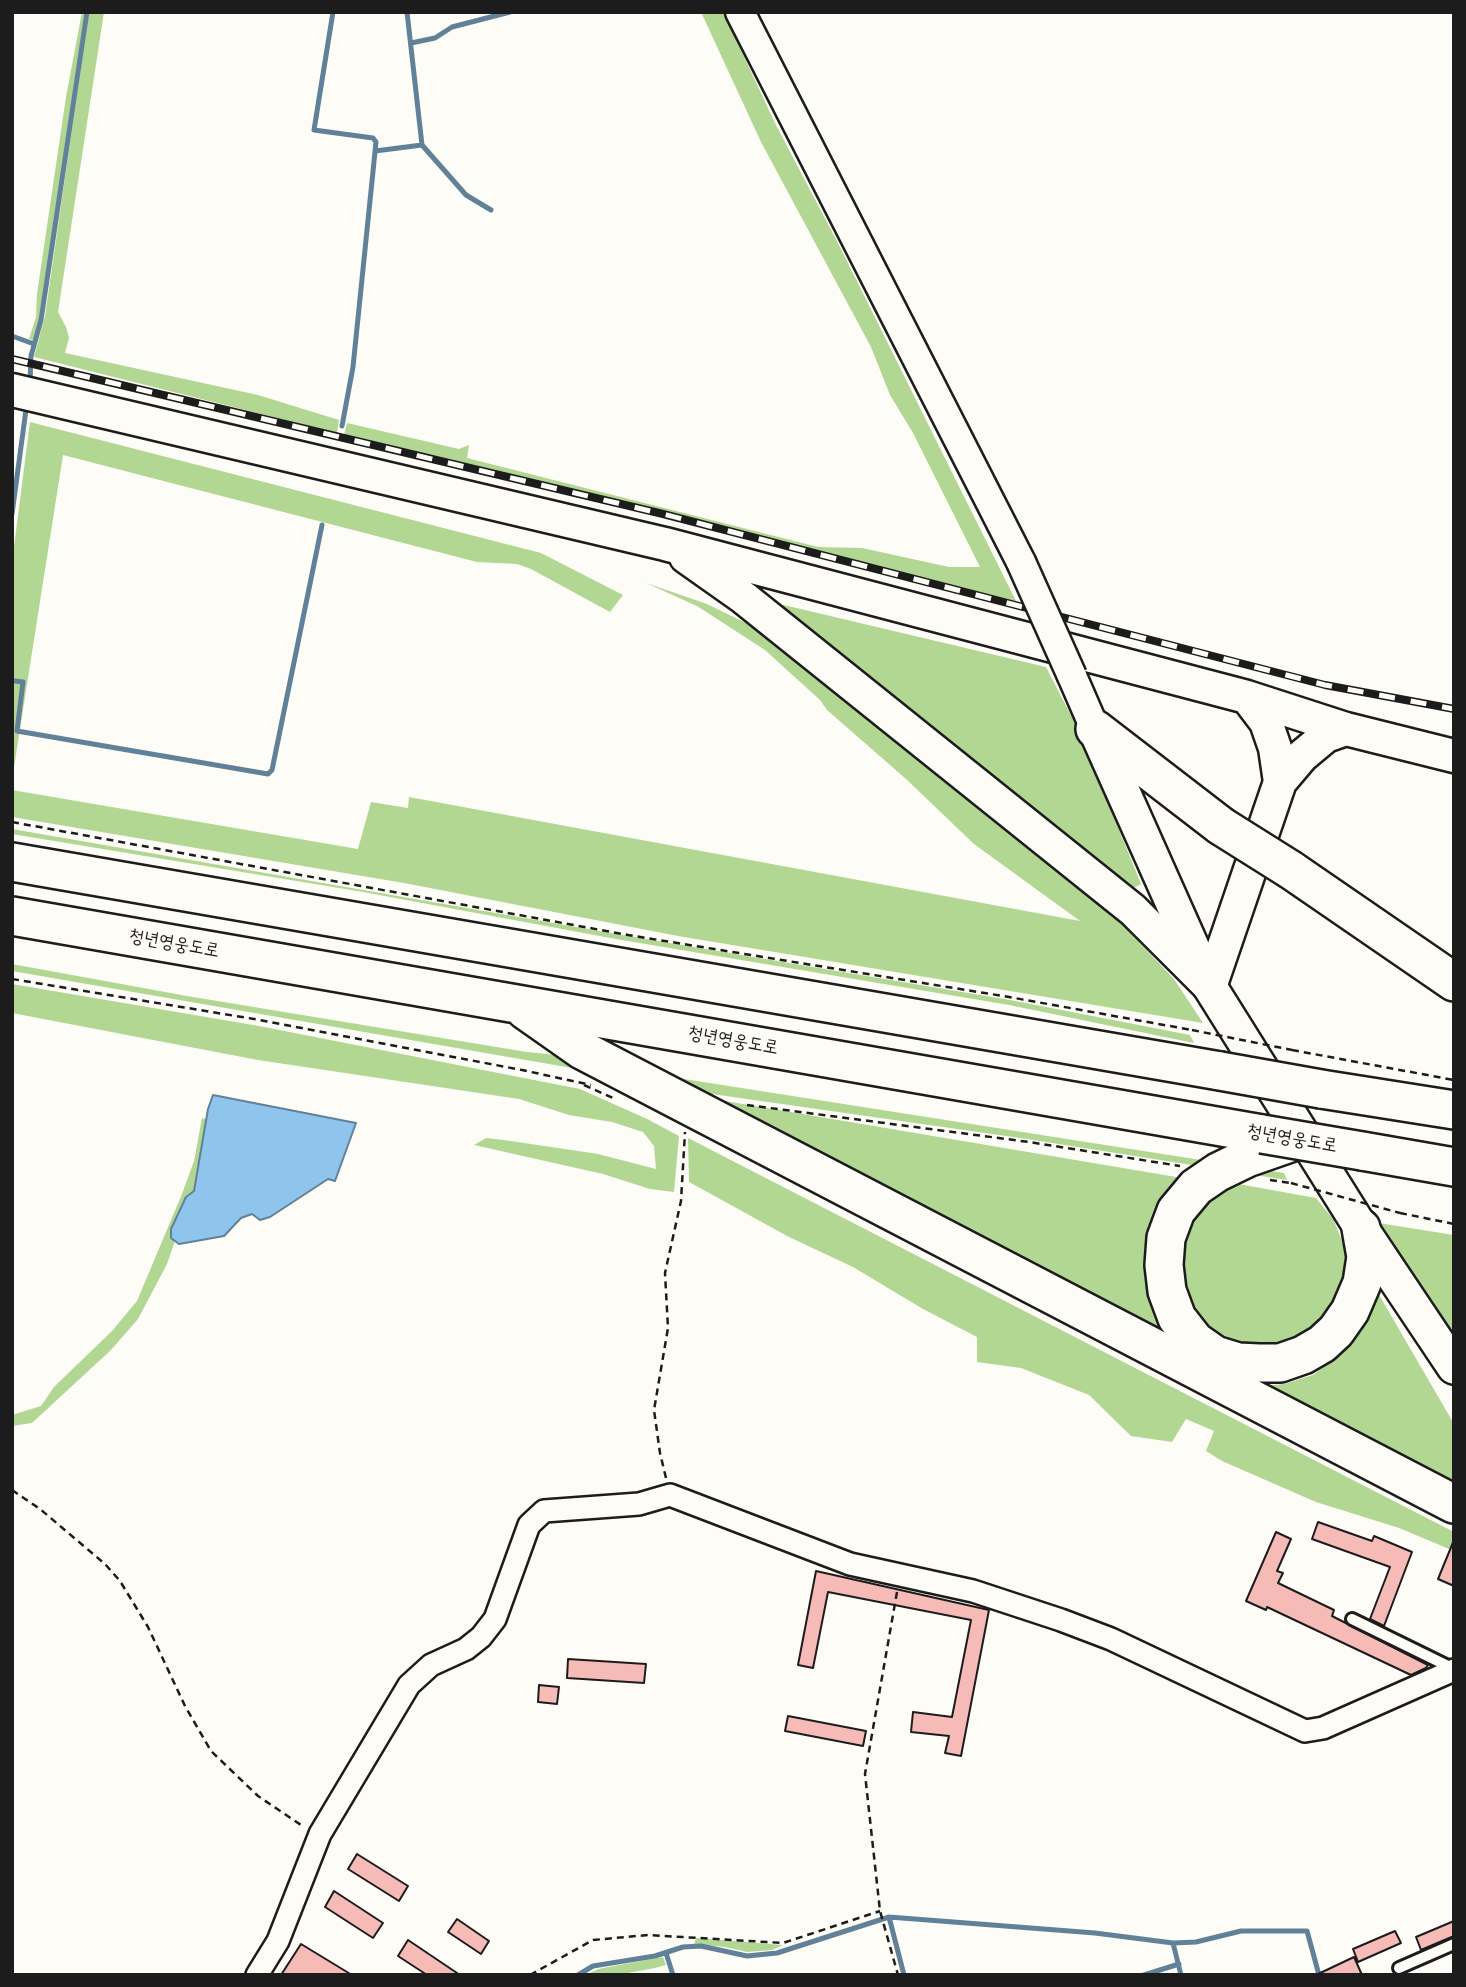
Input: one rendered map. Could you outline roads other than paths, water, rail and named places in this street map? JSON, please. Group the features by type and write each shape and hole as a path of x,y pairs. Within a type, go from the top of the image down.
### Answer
{"highway":[{"path":"1095,729 1210,987 1361,1228 1454,1367"},
{"path":"1095,729 1222,826 1454,982"},
{"path":"12,862 1454,1110"},
{"name":"청년영웅도로","path":"12,916 515,1003 1277,1141 1362,1151 1454,1167"},
{"path":"515,1003 582,1050 1454,1504"},
{"path":"1277,1141 1218,1172 1196,1188 1176,1211 1166,1238 1164,1265 1167,1291 1177,1318 1195,1341 1215,1355 1238,1362 1259,1363 1280,1363 1303,1355 1322,1344 1336,1331 1350,1311 1362,1283 1366,1257 1361,1228"}],"main road":[{"path":"740,12 1021,562 1095,729"},
{"path":"25,393 665,544 1247,697 1346,729 1454,756"},
{"path":"665,544 744,598 1133,910 1210,987 1280,782 1302,756 1326,736 1346,729"},
{"path":"1247,697 1266,722 1275,748 1280,782"}],"street":[{"path":"257,1975 278,1941 320,1834 409,1685 431,1665 473,1643 495,1619 529,1525 544,1511 639,1504 670,1495 850,1564 986,1595 1061,1619 1111,1639 1305,1731 1323,1728 1454,1670"}],"lane":[{"path":"1352,1619 1454,1670"},
{"path":"1399,1968 1454,1944"}],"water":[{"path":"213,1095 356,1123 335,1181 328,1179 270,1217 260,1220 252,1214 241,1218 224,1236 179,1244 171,1238 171,1229 186,1197 194,1191 208,1109"}],"waterway":[{"path":"30,382 31,356 41,320 87,12"},
{"path":"333,12 314,130 373,138 376,142 353,367 342,426"},
{"path":"375,151 422,145 407,12"},
{"path":"411,43 435,38 452,27 510,12"},
{"path":"422,145 466,195 491,210"},
{"path":"12,336 34,344"},
{"path":"12,514 27,402"},
{"path":"15,681 23,682 17,731 268,774 272,770 322,525"},
{"path":"889,1917 904,1975"},
{"path":"578,1975 593,1966 655,1956 683,1947 701,1946 747,1956 777,1953 889,1917 1095,1933 1173,1943 1196,1942 1241,1931 1307,1931 1319,1975"},
{"path":"1173,1943 1181,1975"},
{"path":"666,1953 673,1975"},
{"path":"1144,1975 1179,1964"}],"railway":[{"path":"12,359 663,514 1325,685 1454,709"}]}
